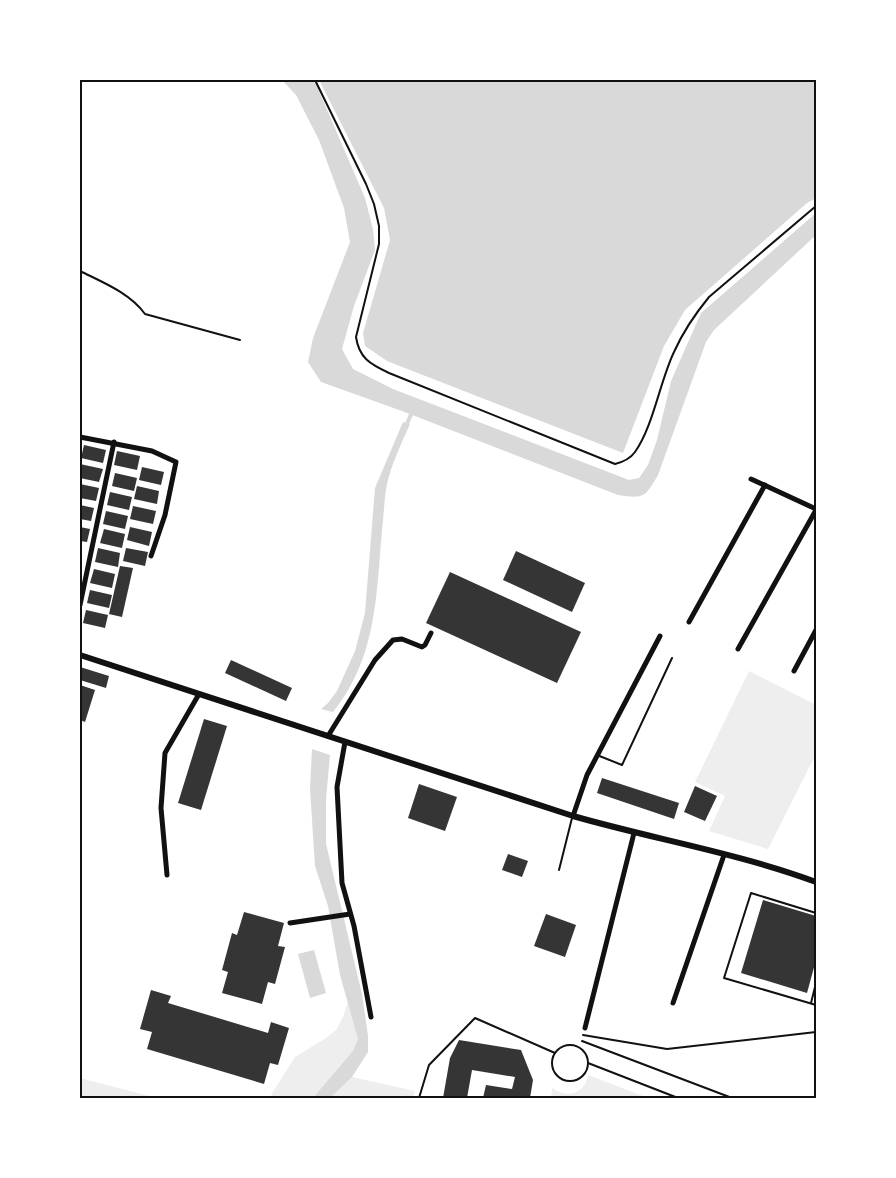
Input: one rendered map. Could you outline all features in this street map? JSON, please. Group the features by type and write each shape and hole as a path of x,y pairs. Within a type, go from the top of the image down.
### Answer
{"street":[{"path":"80,437 152,451 176,462 165,515 152,556"},
{"path":"80,605 114,442"},
{"path":"738,649 816,509 751,479"},
{"path":"689,622 765,485"},
{"path":"794,671 816,630"},
{"path":"328,736 375,660 393,640 402,639 422,647 431,633"},
{"path":"573,816 586,776 660,636"},
{"path":"80,655 573,816 785,871 816,882"},
{"path":"167,875 161,808 165,753 199,694"},
{"path":"345,742 337,787 342,883 371,1017"},
{"path":"585,1028 634,833"},
{"path":"673,1003 724,855"},
{"path":"290,923 347,914"}],"lane":[{"path":"80,271 114,288 138,305 145,314 240,340"},
{"path":"597,754 622,765 672,658"},
{"path":"559,870 573,816"},
{"path":"816,913 751,894 724,978 816,1005"},
{"path":"810,1003 816,982"},
{"path":"419,1098 429,1065 475,1018 555,1053"},
{"path":"580,1048 585,1028"},
{"path":"583,1035 667,1049 816,1032"},
{"path":"582,1041 732,1098"},
{"path":"566,1046 580,1048 587,1057 587,1069 579,1079 574,1081 561,1079 556,1076 552,1065 555,1053 566,1046"},
{"path":"588,1063 678,1098"}],"path":[{"path":"315,80 366,184 379,226 379,244 356,337 358,349 363,358 389,373 615,464 628,459 634,453 649,421 673,353 696,313 709,297 816,206"}],"shaded area":[{"path":"282,80 312,80 316,84 365,198 373,229 375,250 354,306 342,349 353,369 393,389 629,480 639,478 648,465 657,440 671,381 701,313 816,213 816,235 714,330 706,342 658,475 643,495 634,497 618,495 321,382 308,362 313,338 350,242 344,208 319,140 296,95"},
{"path":"319,80 816,80 816,198 807,203 685,310 664,346 623,453 387,361 365,346 363,333 390,240 384,208"},
{"path":"403,422 410,424 387,484 375,603 366,648 358,670 333,712 321,709 337,691 355,651 365,613 375,488"},
{"path":"749,671 816,705 816,754 768,849 709,831 725,796 695,782"},
{"path":"312,749 330,755 326,799 326,844 362,994 368,1036 368,1052 352,1077 330,1098 313,1098 353,1051 358,1039 340,975 328,906 315,866 310,789"},
{"path":"314,950 326,993 310,998 298,954"},
{"path":"348,1002 358,1039 353,1053 340,1070 313,1098 276,1098 271,1095 295,1057 336,1030"},
{"path":"588,1075 648,1098 551,1098 552,1088 569,1094 579,1090 583,1087"},
{"path":"352,1077 415,1091 413,1098 330,1098"},
{"path":"80,1078 157,1098 80,1098"}],"building":[{"path":"84,445 106,450 103,463 81,458"},
{"path":"117,451 140,456 137,470 114,465"},
{"path":"80,464 103,469 99,482 80,478"},
{"path":"142,467 164,472 161,485 139,480"},
{"path":"115,473 137,478 134,491 112,486"},
{"path":"80,484 99,488 96,501 80,498"},
{"path":"137,486 159,491 157,504 134,499"},
{"path":"110,492 132,497 129,510 107,505"},
{"path":"80,505 94,508 91,521 80,519"},
{"path":"133,506 156,511 153,524 130,519"},
{"path":"106,511 128,516 125,529 103,524"},
{"path":"80,527 90,529 87,542 80,541"},
{"path":"130,527 152,532 149,546 127,540"},
{"path":"104,529 125,534 122,548 100,543"},
{"path":"98,548 120,553 118,567 95,562"},
{"path":"126,548 148,552 145,566 123,561"},
{"path":"516,551 585,583 572,612 503,580"},
{"path":"120,566 133,568 122,617 109,614"},
{"path":"94,569 115,574 112,588 90,583"},
{"path":"450,572 581,632 557,683 426,623"},
{"path":"90,590 112,595 109,608 87,603"},
{"path":"86,610 108,615 105,628 83,623"},
{"path":"231,660 292,688 286,701 225,673"},
{"path":"80,667 109,676 106,688 80,680"},
{"path":"80,685 95,690 85,722 80,720"},
{"path":"204,719 227,726 201,810 178,803"},
{"path":"602,778 679,803 674,819 597,793"},
{"path":"419,784 457,797 445,831 408,818"},
{"path":"695,786 717,796 705,821 684,812"},
{"path":"508,854 528,861 522,877 502,870"},
{"path":"763,900 816,916 816,960 807,993 741,973"},
{"path":"244,912 284,923 278,946 285,947 275,984 268,982 262,1004 222,993 228,972 222,970 232,933 237,935"},
{"path":"546,914 576,925 565,957 534,946"},
{"path":"151,990 171,996 168,1003 268,1033 271,1022 289,1028 278,1065 270,1063 264,1084 147,1049 152,1032 140,1029"},
{"path":"459,1040 521,1050 533,1080 530,1098 483,1098 486,1085 512,1089 515,1077 472,1070 467,1098 443,1098 450,1058"}],"waterway":[{"path":"405,428 413,410"}]}
